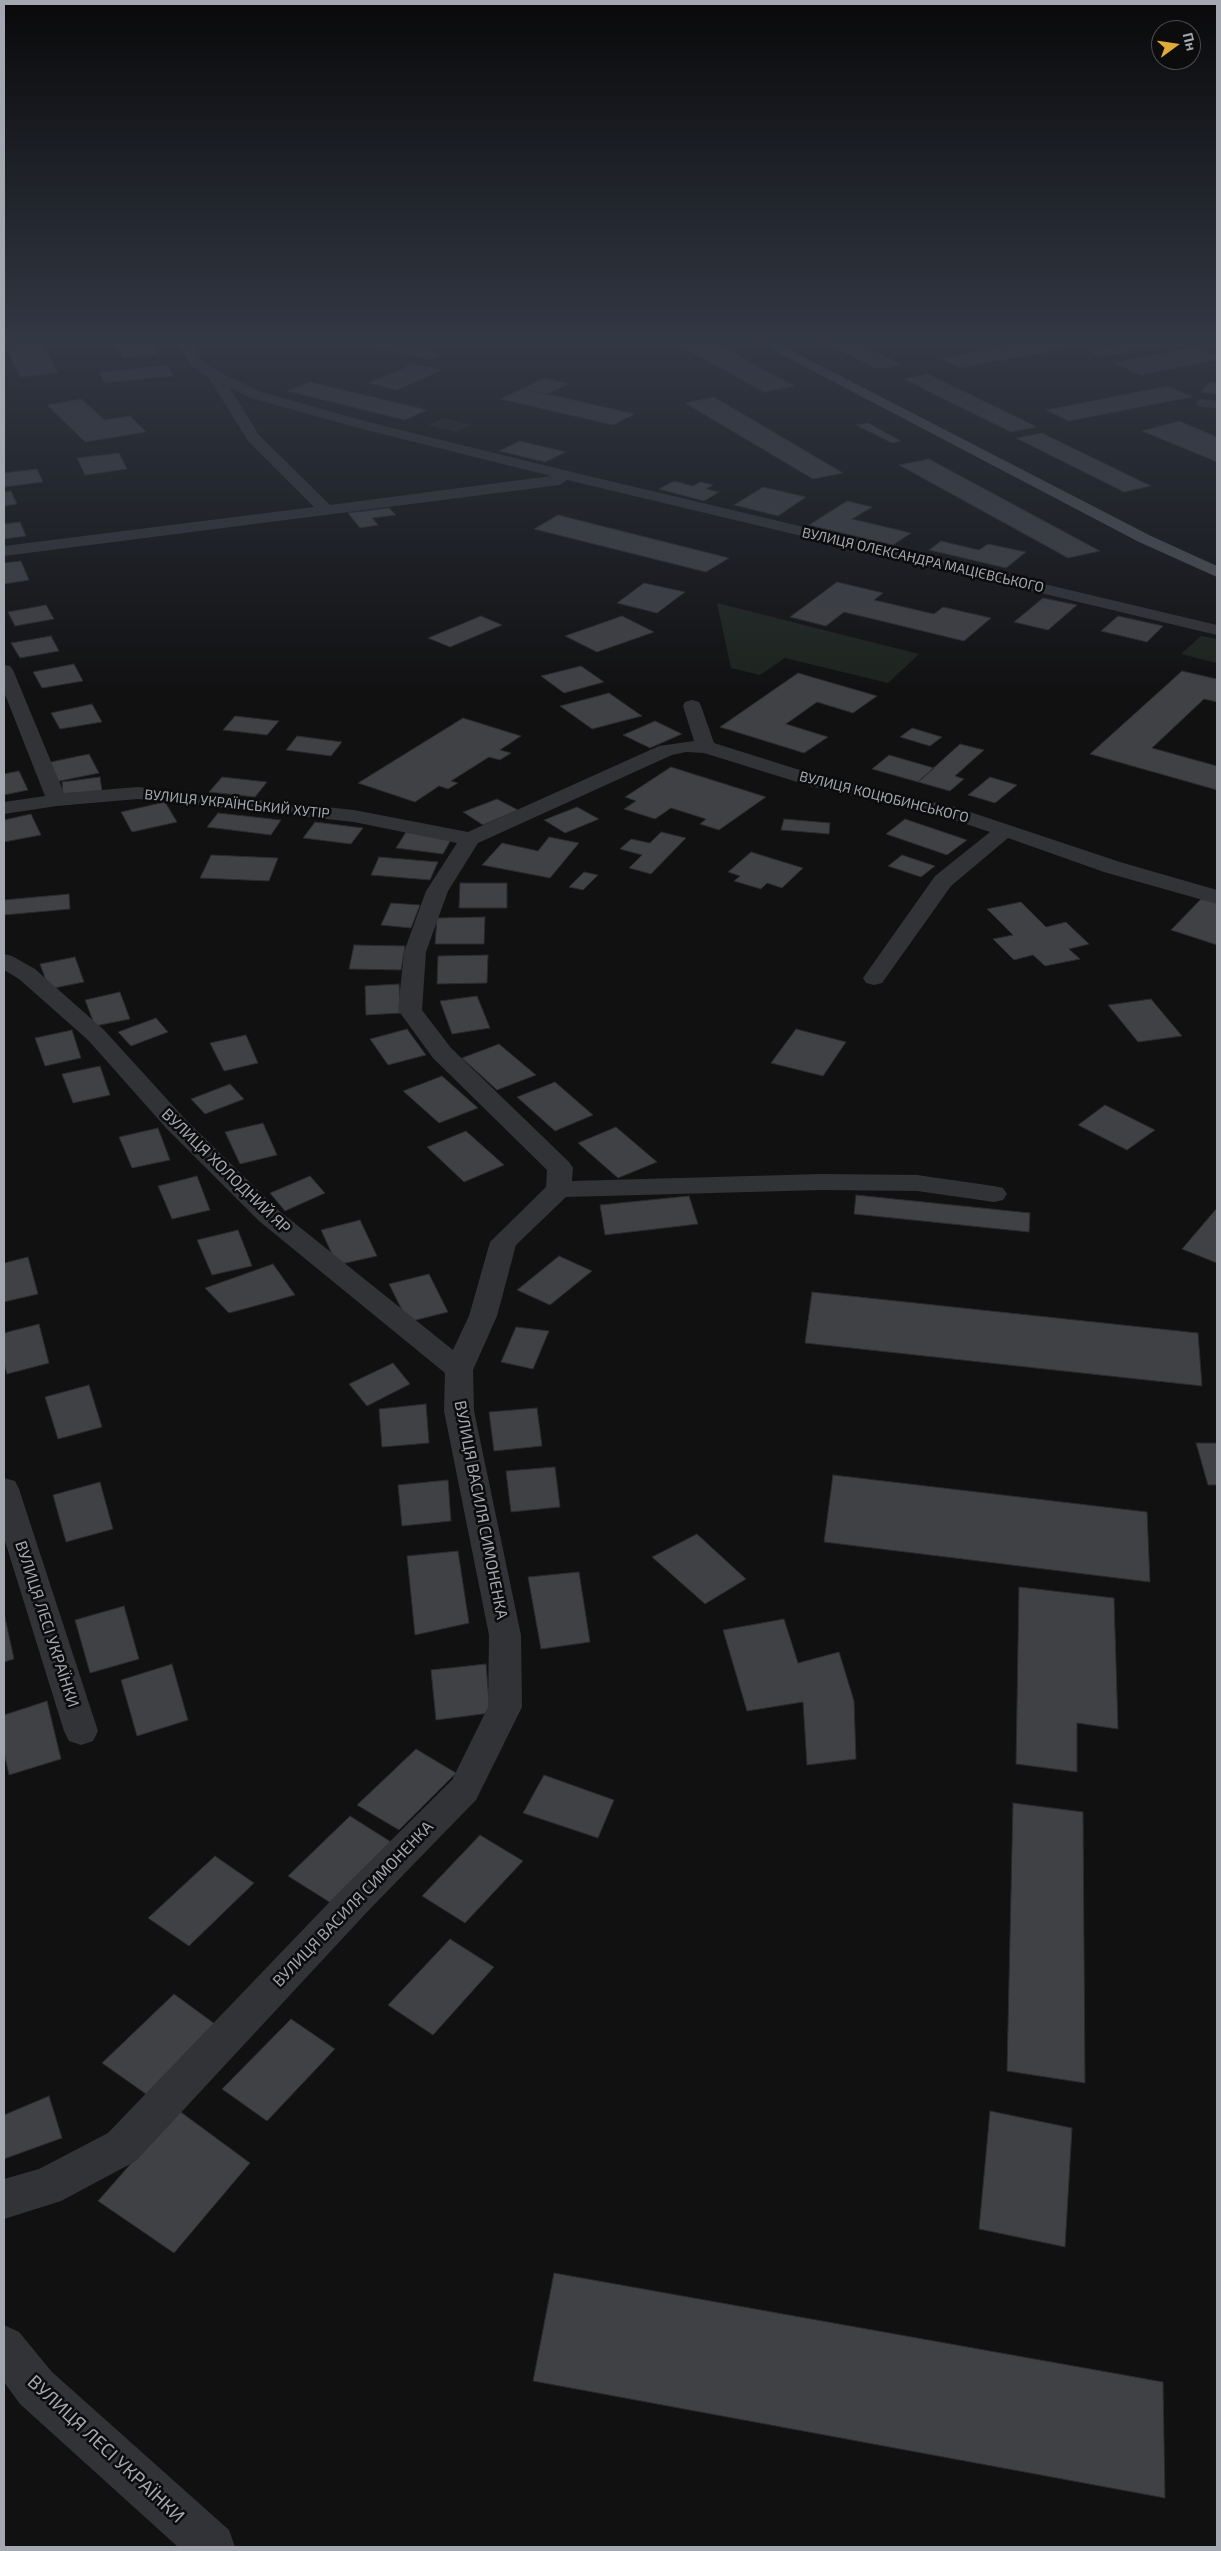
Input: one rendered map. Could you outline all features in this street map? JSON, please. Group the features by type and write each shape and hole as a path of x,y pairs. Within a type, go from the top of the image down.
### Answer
{"main road":[{"path":"988,458 1145,539 1217,572"}],"street":[{"path":"274,458 328,510"},
{"name":"ВУЛИЦЯ ОЛЕКСАНДРА МАЦІЄВСЬКОГО","path":"496,458 1217,630"},
{"path":"4,551 576,478"},
{"path":"4,670 11,702 57,800"},
{"path":"692,706 706,748 686,746 666,750 470,839 437,891 415,952 410,1010 442,1053 560,1168 560,1189 822,1182 917,1183 994,1194"},
{"name":"ВУЛИЦЯ КОЦЮБИНСЬКОГО","path":"706,748 817,782 948,811 1112,867 1217,897"},
{"name":"ВУЛИЦЯ УКРАЇНСЬКИЙ ХУТІР","path":"4,808 57,800 138,792 354,816 470,839"},
{"path":"874,978 943,881 1004,831"},
{"name":"ВУЛИЦЯ ХОЛОДНИЙ ЯР","path":"4,961 27,974 96,1036 176,1124 268,1215 459,1370"},
{"name":"ВУЛИЦЯ ВАСИЛЯ СИМОНЕНКА","path":"4,2198 46,2187 122,2147 355,1900 464,1790 505,1707 505,1636 459,1410 459,1370 483,1316 503,1242 560,1189"},
{"name":"ВУЛИЦЯ ЛЕСІ УКРАЇНКИ","path":"4,1489 81,1731"},
{"name":"ВУЛИЦЯ ЛЕСІ УКРАЇНКИ","path":"4,2347 36,2388 212,2547"}],"shaded area":[{"path":"717,603 919,654 888,683 785,658 760,675 731,668"},
{"path":"1201,636 1217,639 1217,663 1181,654"}],"building":[{"path":"77,458 122,458 127,469 85,475"},
{"path":"528,458 553,458 545,462"},
{"path":"778,458 818,458 843,473 813,479"},
{"path":"1056,458 1094,458 1151,486 1124,492"},
{"path":"1207,458 1217,458 1217,462"},
{"path":"929,459 1100,551 1068,558 899,465"},
{"path":"37,469 43,482 4,487 4,473"},
{"path":"674,481 693,486 700,482 713,485 706,489 719,492 704,501 659,489"},
{"path":"763,487 806,497 778,516 734,505"},
{"path":"11,491 17,504 4,506 4,492"},
{"path":"847,501 872,507 852,519 911,533 893,545 809,525"},
{"path":"389,508 396,515 372,518 378,525 360,528 348,513"},
{"path":"558,515 729,558 706,572 534,529"},
{"path":"20,522 26,536 4,539 4,524"},
{"path":"941,541 979,550 988,544 1026,552 1006,568 929,550"},
{"path":"21,561 29,580 4,584 4,563"},
{"path":"837,582 883,593 874,600 934,614 943,607 991,618 964,641 844,612 826,626 790,617"},
{"path":"644,583 685,592 657,613 617,603"},
{"path":"1043,598 1077,605 1048,630 1014,622"},
{"path":"46,605 54,619 15,626 8,612"},
{"path":"481,616 502,625 450,647 428,638"},
{"path":"622,616 654,632 597,652 565,636"},
{"path":"1118,616 1163,626 1147,642 1101,631"},
{"path":"51,636 59,651 20,658 11,643"},
{"path":"74,664 83,681 42,688 33,672"},
{"path":"581,666 604,682 564,693 541,676"},
{"path":"1182,671 1217,679 1217,702 1204,699 1152,748 1217,766 1217,790 1090,754"},
{"path":"798,673 877,696 853,713 817,702 786,724 828,737 804,753 720,727"},
{"path":"609,693 642,716 592,729 560,706"},
{"path":"92,704 102,722 60,729 51,713"},
{"path":"235,716 279,721 267,735 223,730"},
{"path":"463,718 521,736 500,750 511,753 500,760 489,757 451,781 458,783 448,789 439,786 415,802 358,783"},
{"path":"655,721 682,734 650,748 623,735"},
{"path":"912,728 942,737 930,746 900,737"},
{"path":"297,736 342,742 331,756 286,750"},
{"path":"960,744 984,750 955,776 964,779 950,791 918,782"},
{"path":"89,754 99,773 55,782 46,763"},
{"path":"889,755 934,768 918,782 872,769"},
{"path":"671,767 766,797 719,830 700,824 706,819 671,808 655,819 624,809 636,801 625,797"},
{"path":"19,771 28,790 4,795 4,774"},
{"path":"100,777 102,791 63,797 62,782"},
{"path":"222,777 267,782 255,797 209,792"},
{"path":"990,777 1017,785 995,803 968,795"},
{"path":"497,799 518,810 483,825 463,812"},
{"path":"165,802 177,822 132,832 121,812"},
{"path":"577,807 599,819 565,833 544,820"},
{"path":"218,813 281,820 271,835 207,827"},
{"path":"31,814 41,835 4,842 4,820"},
{"path":"784,819 830,823 829,834 781,830"},
{"path":"905,819 967,840 947,855 886,834"},
{"path":"315,822 363,828 351,844 303,838"},
{"path":"406,832 452,838 443,854 396,848"},
{"path":"661,832 686,838 651,874 629,868 642,855 620,849 631,839 650,843"},
{"path":"549,837 579,843 550,878 482,865 502,843 538,851"},
{"path":"751,852 803,868 782,888 767,883 761,889 734,881 740,876 728,872"},
{"path":"211,855 278,858 269,881 200,878"},
{"path":"902,855 935,866 921,877 888,866"},
{"path":"379,857 438,862 430,880 371,875"},
{"path":"584,872 598,875 583,890 569,887"},
{"path":"460,883 507,883 507,908 459,908"},
{"path":"69,894 70,909 4,915 4,900"},
{"path":"1202,898 1217,903 1217,945 1171,930"},
{"path":"1021,902 1046,927 1066,922 1089,944 1069,949 1080,959 1045,966 1033,955 1014,960 993,939 1013,935 987,909"},
{"path":"391,903 420,905 411,928 381,925"},
{"path":"485,917 484,944 435,944 437,918"},
{"path":"354,945 405,946 401,970 349,969"},
{"path":"488,955 487,983 437,984 438,956"},
{"path":"75,957 84,982 49,989 40,964"},
{"path":"399,984 401,1013 366,1015 365,986"},
{"path":"120,992 130,1019 95,1026 85,1000"},
{"path":"477,996 490,1028 452,1034 440,1001"},
{"path":"1151,999 1182,1036 1138,1042 1108,1005"},
{"path":"156,1018 168,1032 131,1046 118,1032"},
{"path":"407,1029 426,1055 388,1065 370,1039"},
{"path":"796,1029 846,1042 823,1076 771,1063"},
{"path":"72,1030 81,1058 45,1066 35,1038"},
{"path":"246,1035 258,1063 224,1071 210,1043"},
{"path":"499,1044 536,1075 497,1090 462,1058"},
{"path":"100,1066 110,1095 73,1103 62,1074"},
{"path":"442,1076 478,1108 439,1123 403,1091"},
{"path":"555,1082 593,1115 555,1131 517,1097"},
{"path":"230,1084 244,1099 205,1114 191,1099"},
{"path":"1105,1105 1155,1130 1127,1150 1078,1125"},
{"path":"263,1123 277,1155 240,1164 225,1132"},
{"path":"616,1127 657,1162 618,1178 578,1143"},
{"path":"158,1128 170,1160 132,1168 119,1137"},
{"path":"466,1131 504,1165 464,1182 427,1147"},
{"path":"197,1176 210,1210 172,1219 158,1186"},
{"path":"310,1176 325,1193 285,1211 270,1193"},
{"path":"856,1195 1030,1213 1029,1232 854,1214"},
{"path":"689,1196 698,1224 605,1235 600,1205"},
{"path":"1217,1208 1217,1263 1182,1249"},
{"path":"360,1220 377,1256 337,1265 321,1230"},
{"path":"238,1230 252,1266 212,1275 197,1240"},
{"path":"559,1256 592,1271 550,1305 517,1290"},
{"path":"28,1257 38,1294 4,1302 4,1263"},
{"path":"273,1264 295,1295 229,1313 205,1288"},
{"path":"429,1274 448,1312 408,1322 389,1284"},
{"path":"812,1292 1198,1333 1202,1386 805,1343"},
{"path":"39,1324 49,1363 7,1374 4,1364 4,1333"},
{"path":"516,1327 549,1331 533,1369 501,1362"},
{"path":"393,1363 410,1384 367,1406 349,1384"},
{"path":"89,1385 102,1427 58,1439 45,1397"},
{"path":"426,1404 429,1443 382,1447 379,1409"},
{"path":"537,1408 542,1446 494,1451 489,1412"},
{"path":"1196,1443 1217,1443 1217,1485 1208,1485"},
{"path":"555,1467 560,1507 511,1512 506,1471"},
{"path":"833,1475 1147,1512 1150,1582 824,1542"},
{"path":"448,1480 451,1521 402,1526 398,1485"},
{"path":"100,1482 113,1529 66,1542 53,1495"},
{"path":"697,1534 746,1579 705,1604 652,1557"},
{"path":"458,1551 469,1623 415,1635 407,1556"},
{"path":"579,1572 590,1642 541,1649 528,1577"},
{"path":"1019,1587 1114,1598 1118,1729 1077,1723 1077,1772 1016,1764"},
{"path":"124,1606 139,1659 90,1673 75,1620"},
{"path":"4,1613 14,1659 4,1662"},
{"path":"784,1619 798,1663 839,1652 854,1701 856,1759 807,1765 803,1702 747,1711 723,1630"},
{"path":"172,1664 188,1720 137,1736 121,1680"},
{"path":"486,1664 490,1713 436,1720 431,1670"},
{"path":"47,1701 61,1759 9,1775 4,1753 4,1715"},
{"path":"416,1749 456,1773 399,1830 357,1805"},
{"path":"544,1775 614,1800 598,1838 523,1813"},
{"path":"1013,1803 1083,1812 1085,2083 1007,2071"},
{"path":"350,1816 391,1842 331,1903 288,1876"},
{"path":"480,1835 523,1861 465,1923 422,1896"},
{"path":"215,1856 254,1883 189,1946 148,1918"},
{"path":"450,1939 494,1967 433,2035 388,2005"},
{"path":"174,1994 215,2024 146,2094 102,2063"},
{"path":"291,2019 335,2049 267,2121 222,2089"},
{"path":"49,2096 62,2138 4,2159 4,2115"},
{"path":"178,2110 250,2163 174,2253 98,2201"},
{"path":"990,2111 1072,2128 1065,2247 979,2229"},
{"path":"554,2273 1163,2382 1165,2498 533,2381"}]}
